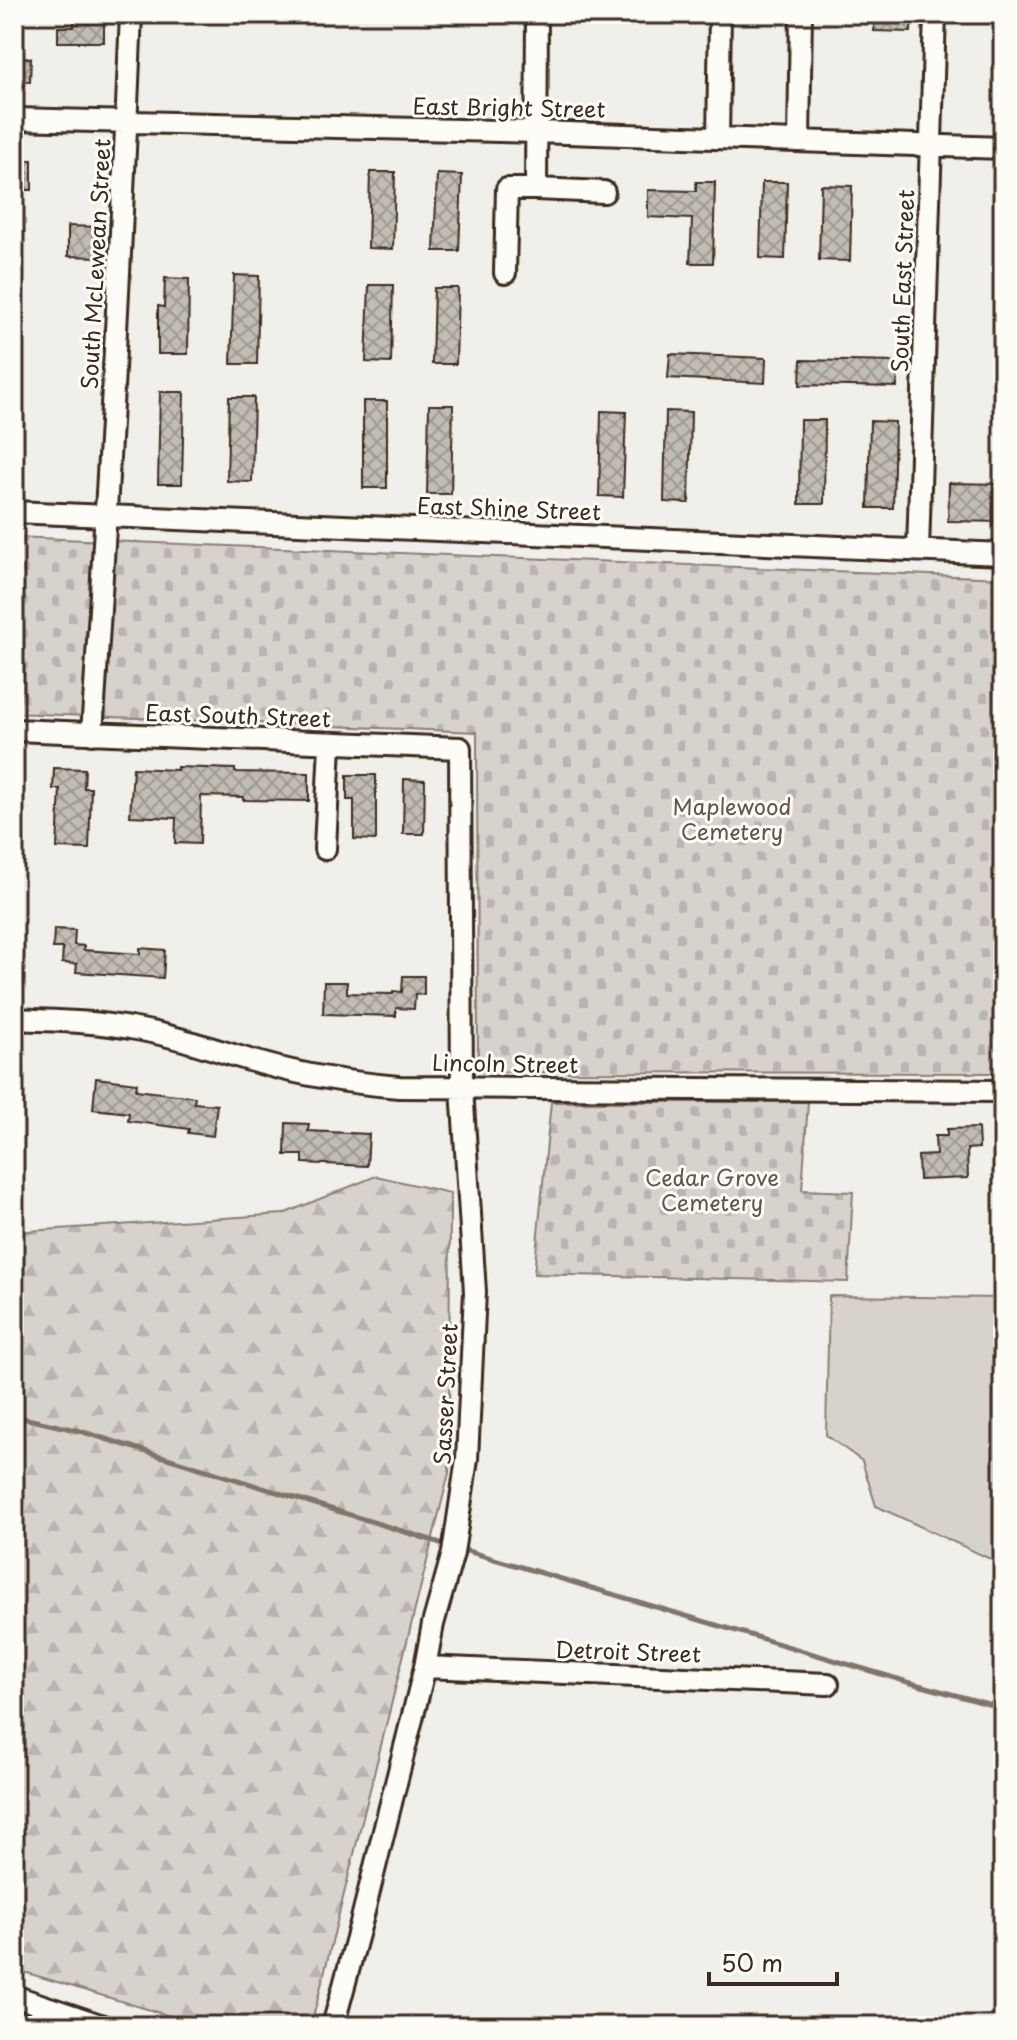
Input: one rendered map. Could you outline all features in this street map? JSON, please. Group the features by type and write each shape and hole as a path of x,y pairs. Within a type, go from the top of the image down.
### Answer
{"street":[{"name":"South McLewean Street","path":"92,734 107,516 131,14"},
{"path":"536,189 537,14"},
{"path":"718,138 720,14"},
{"path":"799,141 801,14"},
{"name":"South East Street","path":"918,550 935,14"},
{"name":"East Bright Street","path":"14,119 1003,148"},
{"path":"505,273 507,189 604,192"},
{"name":"East Shine Street","path":"14,512 1003,554"},
{"name":"East South Street","path":"14,730 460,748"},
{"path":"325,849 330,744"},
{"name":"Sasser Street","path":"333,2026 453,1553 467,1459 475,1292 462,1088 460,748"},
{"name":"Lincoln Street","path":"14,1019 93,1022 132,1028 316,1077 399,1087 1003,1091"},
{"name":"Detroit Street","path":"425,1667 828,1684"},
{"path":"14,1996 103,2026"}],"green space":[{"name":"Maplewood Cemetery","path":"14,537 1003,578 1003,1073 478,1072 477,732 14,713"},
{"name":"Cedar Grove Cemetery","path":"551,1102 808,1102 802,1190 853,1192 848,1282 534,1274"},
{"path":"376,1176 450,1193 449,1473 311,2026 203,2026 14,1969 14,1232 283,1214"},
{"path":"829,1296 1003,1298 1003,1568 995,1561 876,1506 862,1461 826,1435"}],"building":[{"path":"74,14 104,14 104,42 58,42 58,27 74,27"},
{"path":"875,14 912,14 911,32 874,31"},
{"path":"14,57 31,58 30,82 14,81"},
{"path":"14,160 32,160 32,190 14,190"},
{"path":"370,172 395,172 393,249 368,248"},
{"path":"437,174 462,175 459,251 434,251"},
{"path":"696,182 715,182 713,263 690,263 692,219 648,217 648,190 696,191"},
{"path":"762,182 787,182 785,259 760,258"},
{"path":"821,185 852,186 850,261 819,260"},
{"path":"68,226 99,227 98,257 68,256"},
{"path":"234,275 259,276 257,364 231,364"},
{"path":"165,278 189,279 188,354 158,354 158,306 164,307"},
{"path":"369,285 393,285 391,363 366,362"},
{"path":"434,288 458,288 456,364 432,364"},
{"path":"670,354 766,358 765,383 668,378"},
{"path":"801,360 898,362 897,387 800,385"},
{"path":"160,392 184,392 182,484 158,484"},
{"path":"229,397 254,397 252,482 227,481"},
{"path":"363,401 387,401 387,488 363,488"},
{"path":"429,405 453,405 451,494 427,494"},
{"path":"601,411 626,412 623,497 599,496"},
{"path":"666,411 691,412 689,503 664,502"},
{"path":"800,420 825,420 824,504 799,504"},
{"path":"870,421 895,422 893,508 868,508"},
{"path":"949,483 1003,484 1003,522 948,521"},
{"path":"177,767 309,773 309,801 201,796 200,844 175,843 176,818 130,816 133,768 177,770"},
{"path":"54,768 85,769 84,788 91,788 89,849 57,848 60,789 53,789"},
{"path":"347,775 376,775 376,840 354,839 354,800 347,800"},
{"path":"404,779 425,780 424,834 403,834"},
{"path":"54,929 75,930 74,945 84,946 83,950 140,954 140,948 165,950 163,978 76,972 77,964 62,963 63,948 53,948"},
{"path":"403,976 424,976 424,995 415,994 414,1009 396,1008 396,1016 323,1014 324,982 347,982 347,993 393,994 393,991 402,992"},
{"path":"96,1078 137,1083 136,1090 195,1097 194,1103 217,1105 213,1136 188,1133 189,1129 128,1121 129,1113 93,1109"},
{"path":"286,1123 309,1124 308,1131 369,1134 367,1166 303,1163 303,1155 285,1155"},
{"path":"978,1128 979,1148 967,1149 968,1178 919,1180 918,1156 936,1155 935,1136 947,1136 947,1129"}],"waterway":[{"path":"14,1416 80,1431 447,1545"},
{"path":"464,1550 1003,1708"}]}
